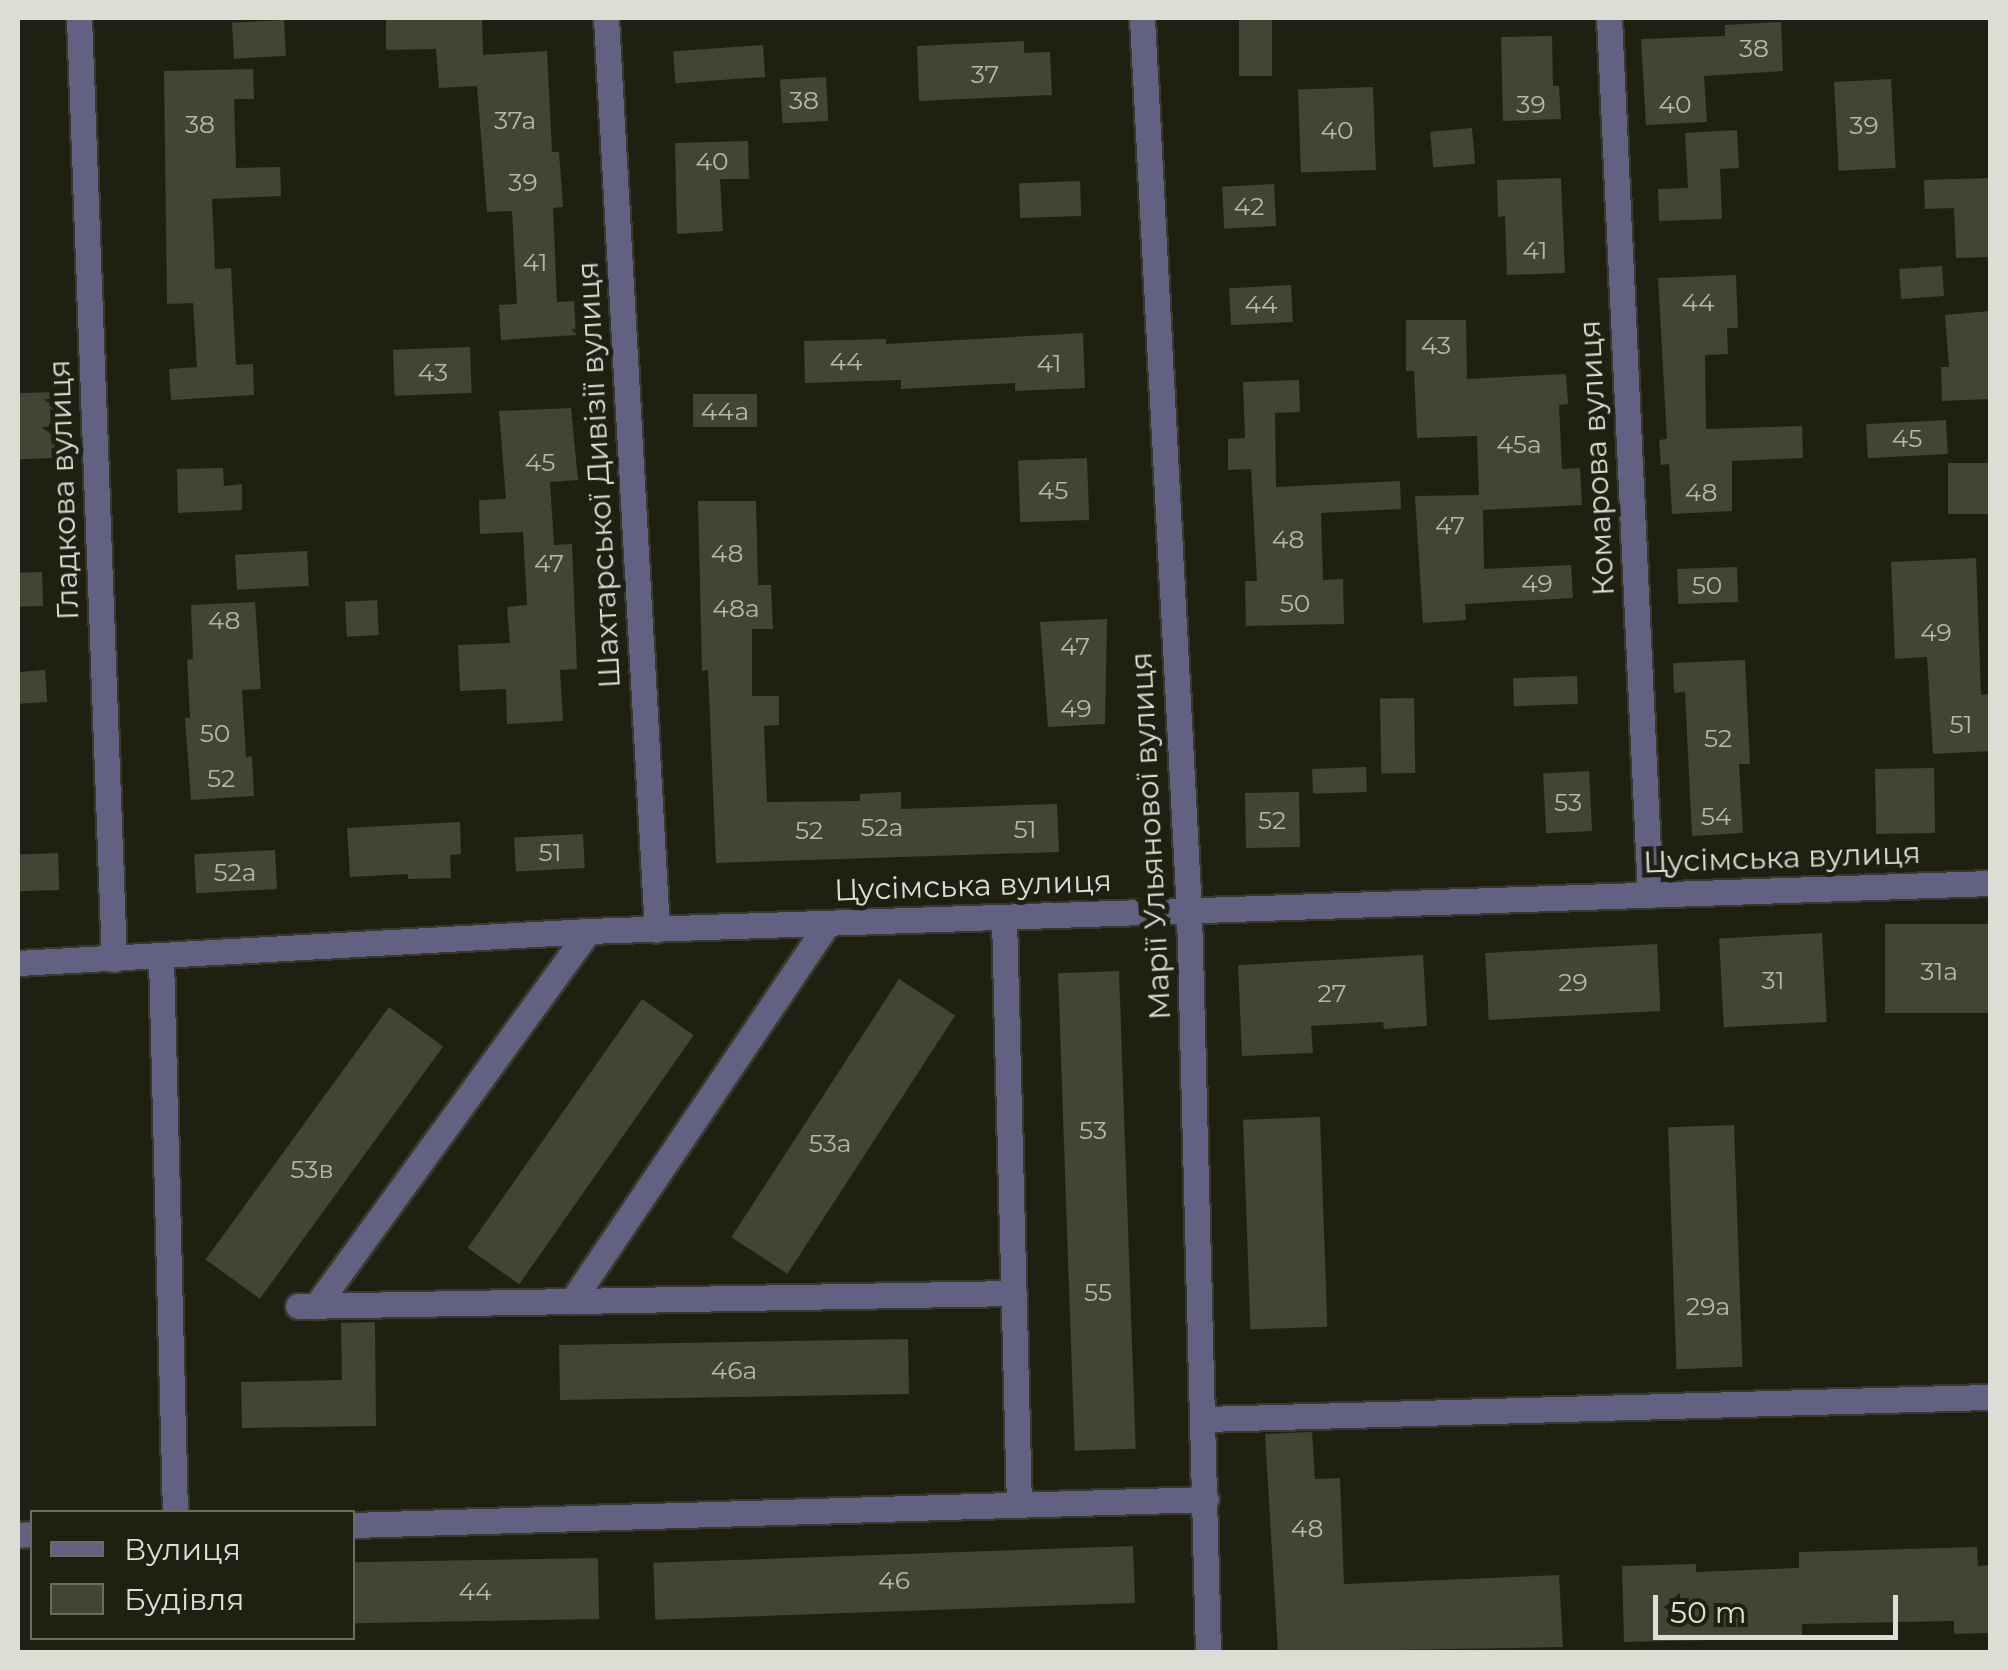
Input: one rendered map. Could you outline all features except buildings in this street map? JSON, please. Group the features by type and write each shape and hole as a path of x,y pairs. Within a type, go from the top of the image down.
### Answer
{"street":[{"name":"Гладкова вулиця","path":"79,18 114,960"},
{"name":"Шахтарської Дивізії вулиця","path":"606,18 657,930"},
{"name":"Марії Ульянової вулиця","path":"1142,18 1189,912 1208,1652"},
{"name":"Комарова вулиця","path":"1609,18 1650,895"},
{"name":"Цусімська вулиця","path":"18,964 588,931 1990,884"},
{"path":"1004,918 1019,1505"},
{"path":"572,1301 827,924"},
{"path":"588,931 307,1306 1014,1293"},
{"path":"161,957 176,1510"},
{"path":"1204,1419 1990,1397"},
{"path":"355,1524 1206,1499"}]}
